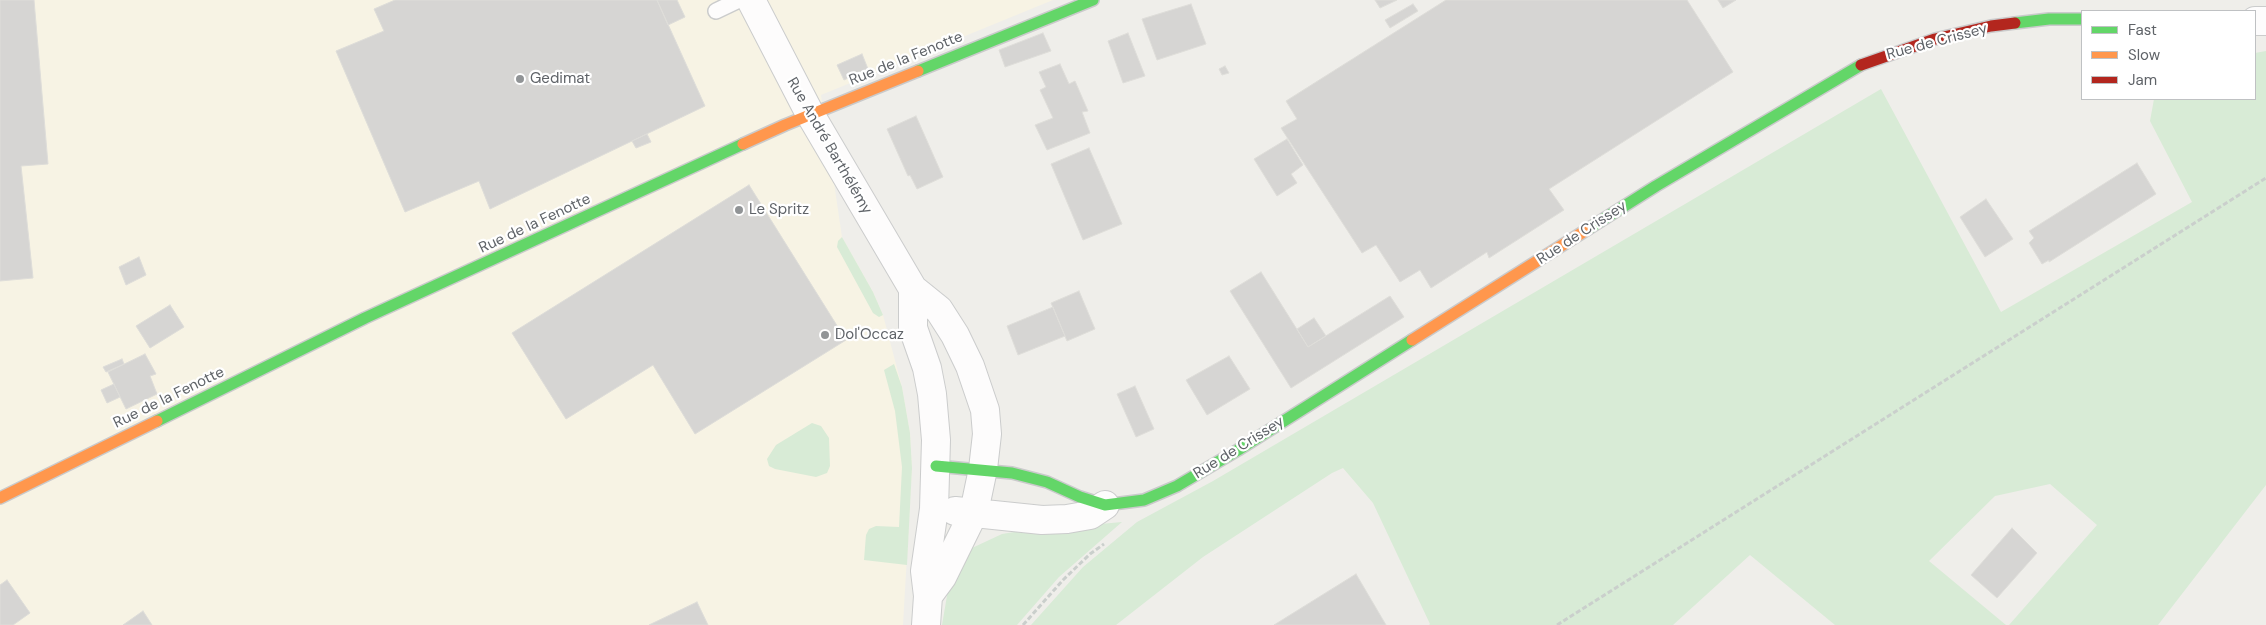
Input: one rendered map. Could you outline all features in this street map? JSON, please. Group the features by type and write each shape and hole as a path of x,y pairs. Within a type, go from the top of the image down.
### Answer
{"street":[{"name":"Rue André Barthélémy","path":"751,0 810,114 913,289 939,310 955,335 970,366 986,410 987,434 983,469 974,512 942,577 928,596"},
{"name":"Rue de la Fenotte","path":"0,498 365,318 810,114 1093,0"},
{"name":"Rue de Crissey","path":"936,466 1012,473 1047,482 1080,497 1105,505 1144,500 1177,486 1491,292 1656,186 1857,67 1887,54 1935,39 1991,26 2081,19"},
{"path":"913,289 913,328 927,368 932,394 936,466 934,509 925,571 928,596 926,625"},
{"name":"Rue de Crissey","path":"934,509 1042,520 1067,519 1090,515 1105,505"}],"lane":[{"path":"716,11 739,0"}],"path":[{"path":"1557,625 2266,178"},
{"path":"1023,625 1063,580 1090,554 1112,538"}],"shaded area":[{"path":"0,0 1053,0 821,95 842,237 873,292 883,315 902,387 910,433 912,468 903,625 0,625"}],"green space":[{"path":"2266,51 2266,485 2158,625 2009,625 2097,525 2050,484 1995,496 1929,561 2006,625 1835,625 1750,555 1673,625 1429,625 1373,503 1343,468 1332,473 1203,557 1116,625 1031,625 1083,567 1137,522 1213,481 1881,89 2001,312 2192,202 2150,121 2154,100 2256,100 2256,53"},
{"path":"842,237 873,292 883,315 879,317 873,313 837,247 838,241"},
{"path":"894,364 902,387 910,433 912,468 907,565 864,560 866,535 869,529 876,526 899,527 902,467 895,411 884,370"},
{"path":"812,423 821,426 829,438 830,466 827,473 816,477 775,469 769,466 767,459 776,445"},
{"path":"1122,522 1059,577 1017,625 942,625 949,584 958,564 972,548 1002,534"}],"building":[{"path":"0,0 34,0 48,164 21,166 33,278 0,281"},
{"name":"Gedimat","path":"395,0 657,0 705,106 490,209 479,181 405,212 336,51 384,31 374,9"},
{"path":"657,0 677,0 685,17 668,25"},
{"path":"1375,0 1397,0 1380,8"},
{"path":"1446,0 1687,0 1733,72 1549,189 1564,210 1489,258 1487,252 1431,288 1420,270 1400,282 1376,245 1362,253 1281,128 1297,119 1286,101"},
{"path":"1718,0 1736,0 1723,8"},
{"path":"1191,4 1206,44 1157,60 1142,19"},
{"path":"1413,4 1418,11 1390,28 1385,20"},
{"path":"1043,33 1051,51 1005,67 999,50"},
{"path":"1128,33 1145,76 1123,83 1108,41"},
{"path":"862,54 868,69 844,80 837,65"},
{"path":"1060,64 1069,84 1075,81 1088,111 1082,112 1090,133 1047,150 1035,125 1053,118 1040,90 1046,87 1039,72"},
{"path":"1225,66 1229,73 1222,75 1219,69"},
{"path":"916,116 943,177 917,189 910,175 908,176 887,129"},
{"path":"647,134 651,142 636,148 632,141"},
{"path":"1287,139 1303,165 1291,174 1297,183 1277,196 1254,159"},
{"path":"1089,148 1122,224 1083,240 1051,164"},
{"path":"2137,163 2156,194 2049,262 2049,260 2042,264 2029,243 2034,238 2029,231"},
{"path":"749,185 846,340 695,434 653,365 566,419 512,333"},
{"path":"1986,199 2013,239 1985,257 1960,217"},
{"path":"139,257 146,275 126,285 119,267"},
{"path":"1261,272 1308,347 1390,296 1404,317 1291,388 1230,291"},
{"path":"1079,291 1095,329 1067,341 1051,303"},
{"path":"170,305 184,327 150,348 136,326"},
{"path":"1053,307 1065,336 1018,355 1007,326"},
{"path":"1314,318 1326,336 1308,347 1297,329"},
{"path":"145,354 156,374 150,376 157,394 126,409 108,372"},
{"path":"1229,356 1250,389 1207,415 1186,380"},
{"path":"122,359 124,364 106,372 103,367"},
{"path":"114,384 120,397 107,403 101,390"},
{"path":"1135,386 1154,429 1136,437 1117,394"},
{"path":"2012,528 2037,553 1997,598 1971,575"},
{"path":"1356,574 1386,625 1274,625"},
{"path":"7,580 30,613 13,625 0,625 0,585"},
{"path":"697,602 708,625 649,625"},
{"path":"143,611 152,625 123,625"}],"traffic: fast":[{"path":"918,71 1093,0"},
{"path":"2015,23 2049,19 2081,19"},
{"path":"1588,229 1656,186 1861,65"},
{"path":"157,421 365,318 743,144"},
{"path":"936,466 1012,473 1047,482 1080,497 1105,505 1144,500 1177,486 1238,450 1412,340"}],"traffic: slow":[{"path":"743,144 918,71"},
{"path":"1412,340 1588,229"},
{"path":"0,498 157,421"}],"traffic: jam":[{"path":"1861,65 1935,39 1991,26 2015,23"}],"place":[{"name":"Gedimat","path":"520,79"},
{"name":"Le Spritz","path":"739,210"},
{"name":"Dol'Occaz","path":"825,335"}]}
